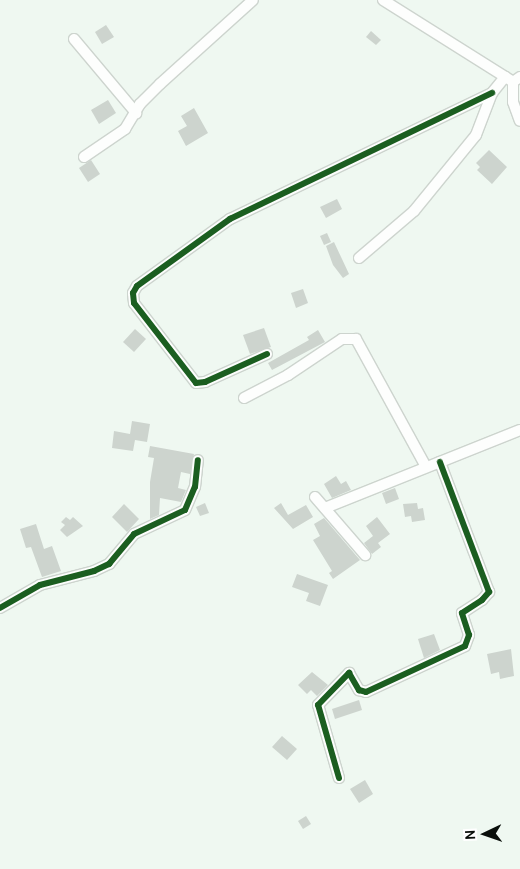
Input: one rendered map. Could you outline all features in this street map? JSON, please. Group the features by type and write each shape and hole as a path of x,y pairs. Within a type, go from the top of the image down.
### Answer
{"street":[{"path":"84,158 125,129 160,84 253,0"},
{"path":"383,0 513,79"},
{"path":"74,39 136,113"},
{"path":"267,354 205,382 196,383 134,303 133,293 137,286 230,219 492,93 513,79"},
{"path":"513,79 513,102 520,121"},
{"path":"359,258 414,211 476,135 492,93"},
{"path":"244,398 288,375 342,339 356,339 426,467"},
{"path":"325,508 520,430"},
{"path":"0,608 40,585 94,571 108,564 134,534 185,510 195,487 198,460"},
{"path":"339,778 318,705 349,672 359,690 366,692 465,646 469,636 462,613 482,600 489,592 440,462"},
{"path":"315,497 365,554"}],"building":[{"path":"106,25 114,37 102,44 95,32"},
{"path":"371,31 381,40 376,45 366,37"},
{"path":"108,100 116,113 99,124 91,110"},
{"path":"194,108 208,133 186,146 178,131 187,126 181,116"},
{"path":"489,150 507,167 492,184 477,170 480,167 476,163"},
{"path":"91,160 100,174 88,182 79,168"},
{"path":"337,199 342,209 326,218 320,207"},
{"path":"327,233 331,242 324,245 320,236"},
{"path":"334,242 349,274 343,278 333,265 326,246"},
{"path":"303,289 308,303 296,308 291,293"},
{"path":"264,328 271,347 250,354 243,335"},
{"path":"135,329 146,339 134,352 123,342"},
{"path":"318,330 325,342 272,370 268,363 309,340 307,337"},
{"path":"132,421 150,424 147,442 135,440 133,451 112,448 114,431 130,434"},
{"path":"150,446 194,454 190,474 181,472 178,488 186,490 181,502 160,498 159,515 150,519 150,482 154,458 148,457"},
{"path":"336,476 341,484 346,481 351,490 332,498 324,484"},
{"path":"395,488 399,499 386,504 382,493"},
{"path":"205,503 209,513 200,516 196,507"},
{"path":"281,503 288,515 306,505 313,517 293,529 274,508"},
{"path":"417,503 418,509 423,508 425,520 412,522 411,516 405,517 403,504"},
{"path":"124,504 139,519 127,532 112,517"},
{"path":"66,517 70,520 73,517 83,526 67,537 60,530 65,525 61,522"},
{"path":"377,517 390,534 378,543 381,547 372,554 364,543 373,536 366,526"},
{"path":"324,518 360,560 333,579 329,573 332,571 313,540 320,536 314,524"},
{"path":"36,524 44,549 52,546 61,571 42,577 31,547 26,548 20,529"},
{"path":"297,574 328,585 320,606 306,601 309,593 292,587"},
{"path":"434,634 440,650 424,658 418,639"},
{"path":"511,649 514,676 500,679 499,672 491,674 487,654"},
{"path":"312,672 328,685 317,696 311,690 307,694 298,685"},
{"path":"359,700 362,710 335,719 332,709"},
{"path":"282,736 297,749 287,760 272,747"},
{"path":"365,780 373,794 359,803 350,789"},
{"path":"306,816 311,824 303,829 298,821"}],"cycle path":[{"path":"267,354 205,382 196,383 134,303 133,293 137,286 230,219 492,93"},
{"path":"0,608 40,585 94,571 109,564 134,534 185,510 195,487 198,460"},
{"path":"339,778 318,705 349,673 359,690 366,692 465,646 469,635 462,613 482,600 489,592 440,462"}]}
